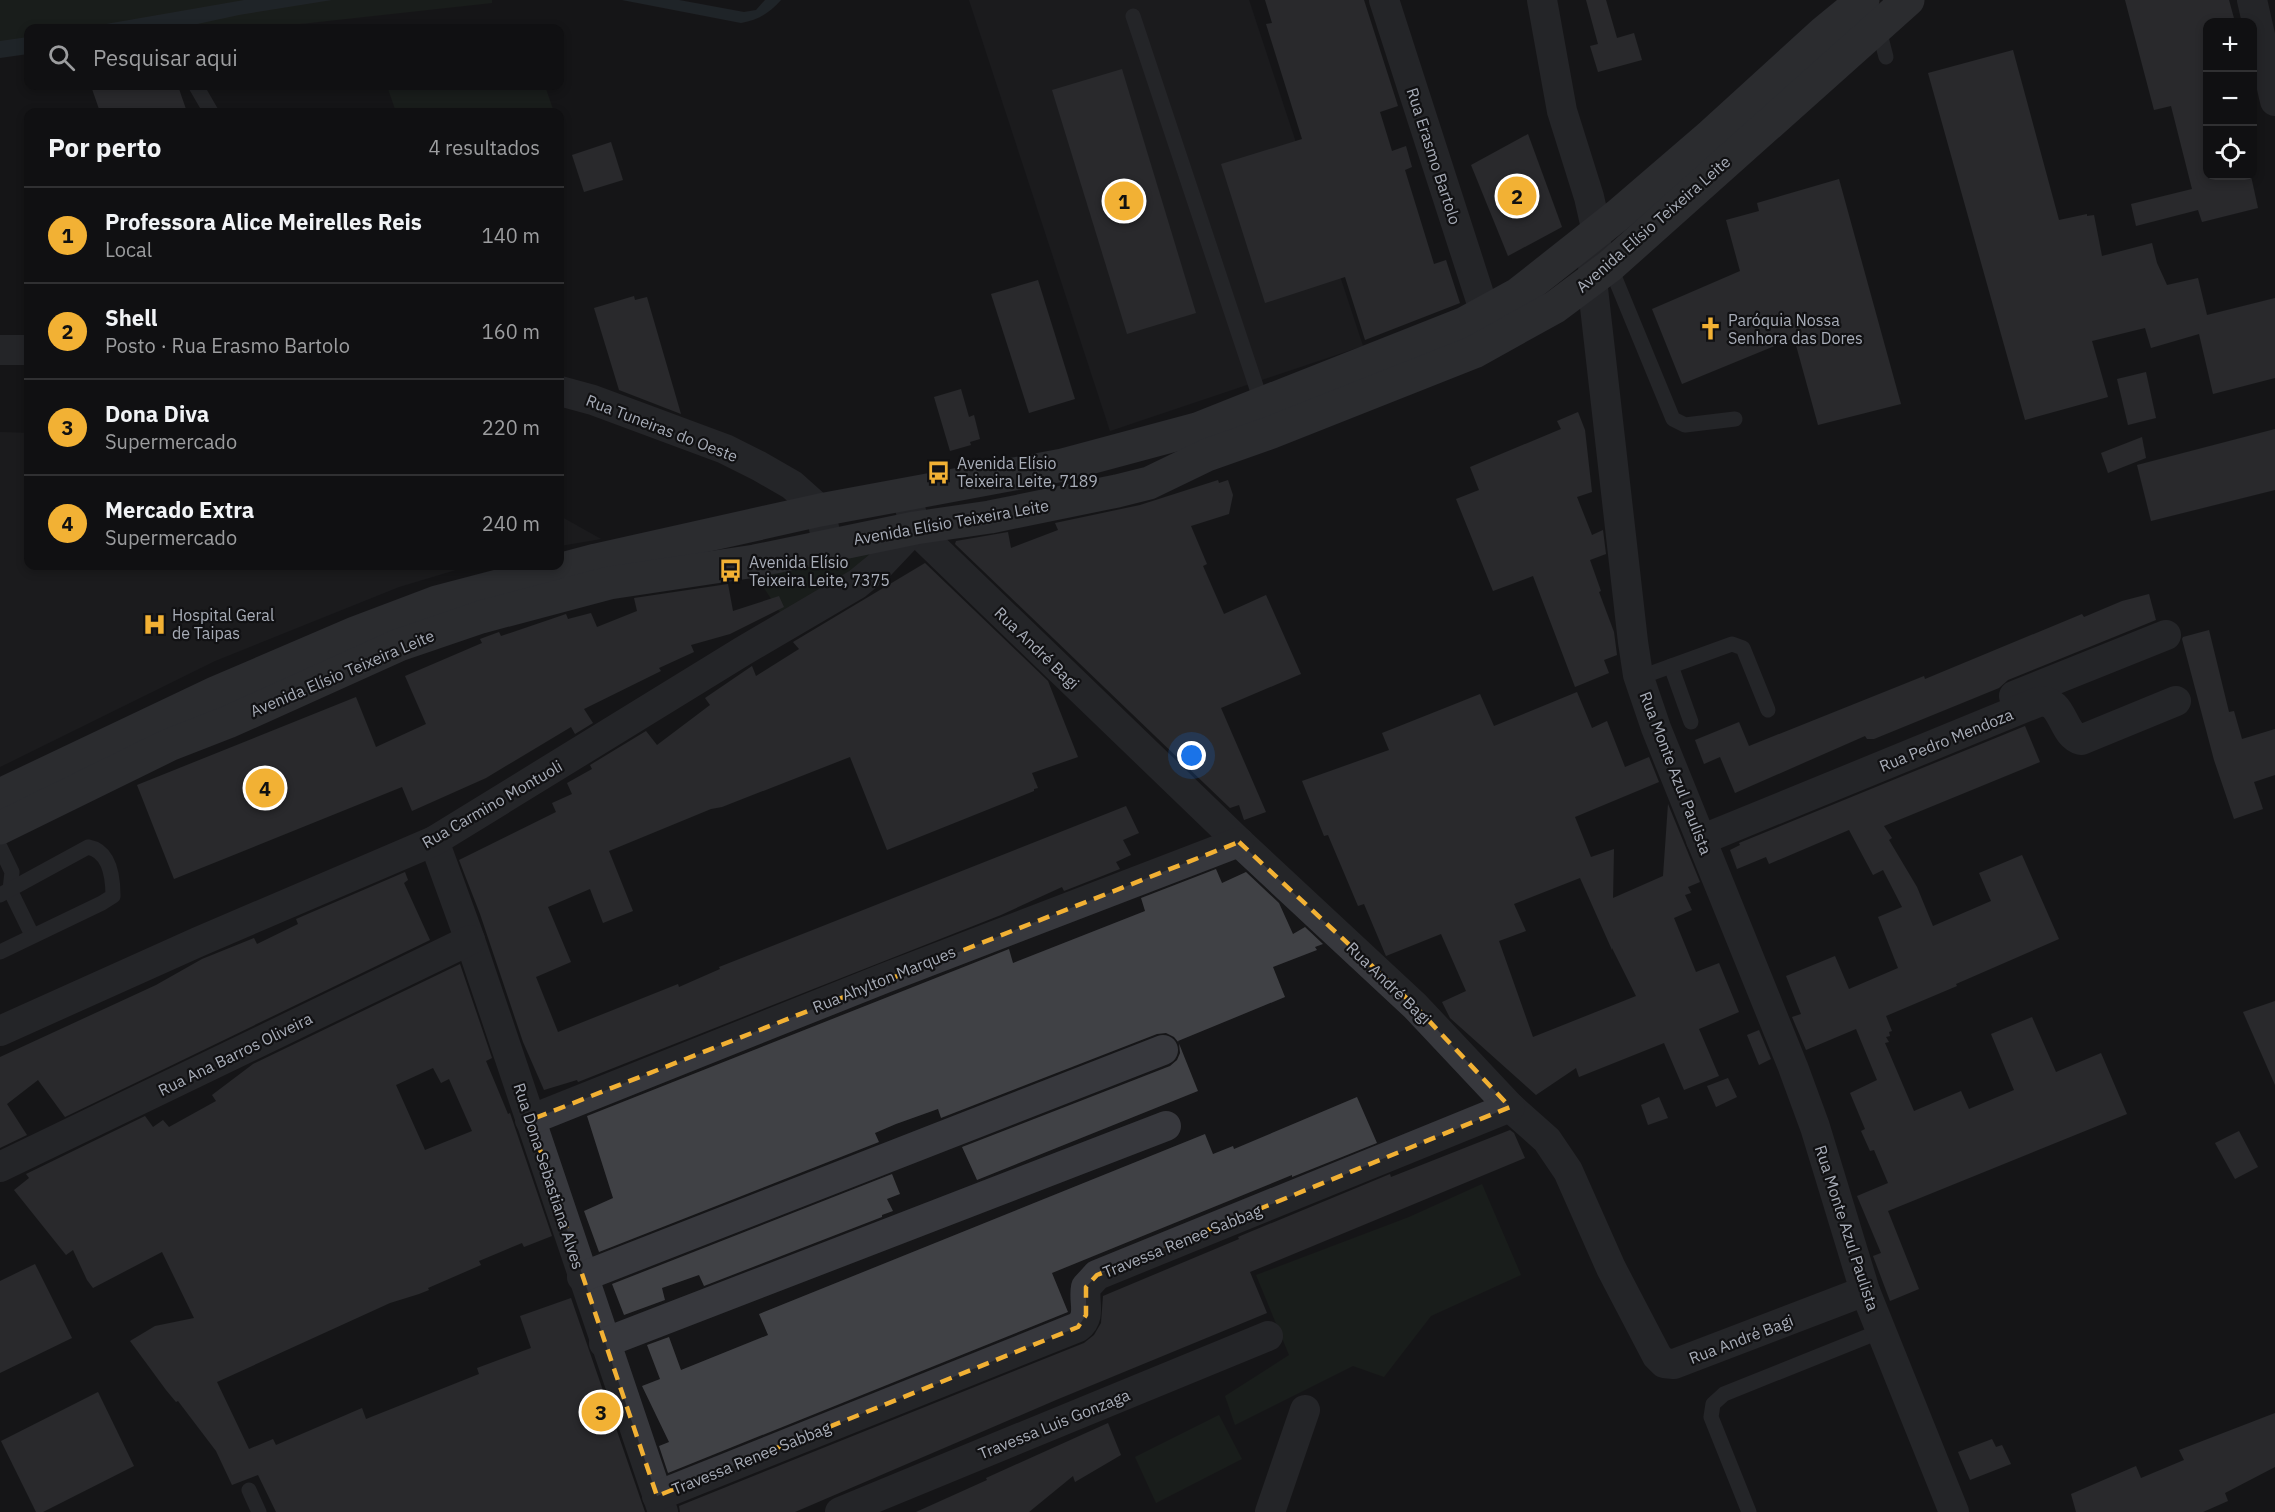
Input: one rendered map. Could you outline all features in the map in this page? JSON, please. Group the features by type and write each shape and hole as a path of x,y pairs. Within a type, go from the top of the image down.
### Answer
{"main road":[{"name":"Avenida Elísio Teixeira Leite","path":"0,828 17,797 215,693 355,633 436,602 602,571 820,510 1063,465 1197,429 1465,323 1491,327 1555,307 1601,273 1908,0"},
{"name":"Avenida Elísio Teixeira Leite","path":"602,571 755,561 915,528 1118,491 1149,483 1207,455 1432,369 1491,327 1526,288 1703,143 1824,32 1876,28"}],"street":[{"name":"Rua Erasmo Bartolo","path":"1384,0 1491,327"},
{"name":"Rua Monte Azul Paulista","path":"1542,0 1562,111 1589,197 1597,232 1633,642 1638,675 1656,728 1759,980 1815,1127 1865,1291 1954,1512"},
{"path":"2252,0 2275,101"},
{"path":"0,350 24,350"},
{"name":"Rua Tuneiras do Oeste","path":"564,392 593,400 725,449 792,485 820,510"},
{"path":"907,495 915,528"},
{"path":"820,510 828,546"},
{"name":"Rua Carmino Montuoli","path":"0,1031 198,942 435,841 733,657 857,584 879,566 915,528"},
{"name":"Rua André Bagi","path":"915,528 1239,842 1415,1006 1510,1107 1535,1127 1560,1156 1611,1268 1657,1356 1664,1363 1674,1364 1865,1291"},
{"name":"Rua Pedro Mendoza","path":"1697,831 1930,731 2166,635"},
{"name":"Rua Pedro Mendoza","path":"1697,831 2038,702 2044,701 2054,705 2073,736 2081,740 2176,701"},
{"name":"Rua Dona Sebastiana Alves","path":"435,841 660,1504"},
{"name":"Rua Ahylton Marques","path":"530,1120 885,978 1239,842"},
{"name":"Rua Ana Barros Oliveira","path":"0,1167 470,940"},
{"path":"582,1277 1163,1050"},
{"name":"Travessa Renee Sabbag","path":"660,1504 1078,1327 1083,1323 1086,1315 1086,1287 1097,1275 1510,1107"},
{"path":"604,1343 1166,1126"},
{"name":"Travessa Luis Gonzaga","path":"840,1512 1268,1336"},
{"path":"1270,1512 1305,1410"}],"lane":[{"path":"1133,16 1262,404"},
{"path":"198,90 209,108"},
{"path":"1601,273 1673,419 1685,425 1735,419"},
{"path":"1638,675 1732,644 1743,648 1768,710"},
{"path":"1671,666 1691,722"},
{"path":"0,847 12,872 3,890"},
{"path":"0,952 113,896 113,878 106,860 95,848 88,847 3,890"},
{"path":"3,890 32,935"},
{"path":"1749,1512 1711,1417 1713,1404 1724,1394 1881,1330"},
{"path":"249,1490 259,1512"}],"highlighted area":[{"path":"1239,842 1415,1006 1510,1107 1097,1275 1086,1287 1086,1315 1078,1327 657,1496 530,1120"}],"shaded area":[{"path":"0,0 492,0 492,3 300,24 24,24 24,44 0,45"},
{"path":"244,0 332,0 197,24 106,24"},
{"path":"622,0 679,0 744,12 756,10 765,0 781,0 763,15 741,23"},
{"path":"969,0 1249,0 1363,346 1110,431"},
{"path":"24,38 24,55 0,58 0,41"},
{"path":"388,90 546,90 553,108 395,108"},
{"name":"Hospital Geral de Taipas","path":"0,432 24,433 24,570 456,570 399,587 215,661 0,767"},
{"path":"564,518 601,539 564,545"},
{"path":"920,525 789,626 745,559"},
{"path":"1482,1184 1521,1275 1431,1316 1384,1377 1353,1366 1235,1425 1225,1396 1289,1355 1256,1275 1409,1217"},
{"path":"1219,1415 1242,1459 1156,1503 1135,1457"}],"building":[{"path":"1265,0 1364,0 1398,106 1380,112 1392,151 1406,146 1412,167 1405,170 1434,264 1446,260 1460,303 1365,340 1345,277 1265,303 1221,164 1302,139 1266,24 1272,23"},
{"path":"1586,0 1606,0 1617,38 1634,33 1642,60 1598,72 1590,46 1598,44"},
{"path":"2125,0 2229,0 2234,18 2203,18 2203,180 2252,180 2258,208 2202,222 2198,210 2136,226 2131,204 2192,189 2171,106 2154,110"},
{"path":"2013,50 2059,220 2087,214 2087,216 2094,215 2102,256 2152,243 2157,263 2167,285 2198,278 2207,315 2275,298 2275,378 2213,394 2199,334 2151,348 2145,328 2092,341 2108,397 2025,420 1928,73"},
{"path":"1122,69 1196,313 1127,334 1052,90"},
{"path":"92,90 179,90 186,108 99,108"},
{"path":"1528,134 1562,227 1508,256 1471,165"},
{"path":"611,142 623,180 584,192 572,155"},
{"path":"1839,179 1901,404 1818,425 1794,338 1682,384 1652,309 1740,271 1726,220 1759,211 1757,203"},
{"path":"1038,280 1075,399 1029,413 991,294"},
{"path":"634,296 635,300 647,297 681,414 619,390 594,308"},
{"path":"2146,372 2156,418 2128,425 2117,379"},
{"path":"961,389 969,417 974,415 980,439 970,442 971,445 950,451 934,397"},
{"path":"1578,412 1585,430 1592,492 1577,497 1592,535 1603,530 1606,554 1590,560 1614,632 1617,655 1604,660 1609,673 1575,687 1533,576 1493,591 1456,499 1479,490 1470,467 1561,429 1557,421"},
{"path":"2275,429 2275,490 2151,521 2137,465"},
{"path":"2142,437 2146,458 2108,473 2101,453"},
{"path":"1218,480 1219,483 1228,480 1233,495 1229,514 1191,526 1207,564 1203,566 1224,614 1266,595 1301,674 1221,708 1266,812 1244,820 1239,805 1230,808 955,544 956,541 1008,532 1011,548 1058,530 1055,523 1140,505"},
{"path":"925,563 1048,681 1078,757 1032,773 1038,788 1034,791 887,850 850,757 722,807 711,809 609,851 633,911 603,923 590,889 548,907 571,962 536,977 558,1032 678,984 679,987 720,969 719,967 1126,806 1139,833 1123,840 1131,855 1116,862 1120,869 1064,891 1062,887 1001,915 578,1082 577,1080 544,1090 523,1042 480,914 459,860 556,812 552,803 572,794 567,783 592,769 590,765 646,731 657,745 710,705 705,698 752,666 756,676 799,649 793,642"},
{"path":"728,584 733,611 779,596 784,607 730,634 691,645 694,652 659,668 661,671 584,709 593,723 575,734 571,727 486,778 412,811 402,787 174,879 137,785 356,697 376,747 426,724 405,676 482,643 480,639 499,632 501,636 566,614 568,619 591,613 597,627 637,611 634,598"},
{"path":"2149,594 2156,620 2008,680 1999,688 1874,739 1867,739 1865,736 1735,793 1720,757 1704,764 1695,740 1739,722 1749,746 1924,676 1925,679 2082,614 2084,617 2122,601"},
{"path":"2209,630 2229,712 2234,711 2242,739 2275,729 2275,775 2254,782 2263,809 2234,819 2214,760 2182,639"},
{"path":"1577,692 1592,728 1607,721 1625,767 1649,757 1659,782 1575,817 1591,857 1614,849 1613,898 1663,876 1668,804 1700,882 1688,887 1691,893 1685,895 1692,910 1674,918 1696,972 1719,963 1739,1012 1699,1029 1719,1076 1684,1090 1664,1043 1579,1077 1576,1068 1536,1095 1450,1018 1442,1002 1466,991 1441,934 1386,956 1364,904 1358,906 1328,835 1324,836 1302,781 1389,750 1382,733 1480,694 1494,726","holes":["1580,878 1612,950 1612,948 1636,996 1533,1037 1499,941 1526,931 1514,904"]},
{"path":"2025,726 2040,762 1884,826 1892,838 1889,840 1917,887 1933,926 1991,901 1979,873 2022,855 2059,939 1886,1016 1892,1031 1889,1032 1890,1036 1886,1037 1889,1042 1885,1043 1914,1111 1961,1091 1969,1109 2014,1090 1991,1034 2032,1017 2056,1072 2101,1053 2127,1114 1888,1211 1919,1289 1890,1301 1873,1256 1881,1253 1857,1196 1888,1183 1874,1150 1870,1151 1861,1131 1865,1129 1850,1093 1877,1080 1856,1029 1806,1050 1792,1017 1801,1014 1786,976 1835,956 1849,989 1898,968 1878,917 1902,907 1883,870 1873,875 1849,830 1769,864 1766,857 1737,869 1730,850 1740,845 1739,843"},
{"path":"1216,869 1222,883 1246,872 1279,903 1293,934 1305,927 1323,944 1315,947 1317,950 1273,967 1285,997 1178,1041 1179,1043 1166,1033 1157,1034 941,1118 938,1109 896,1124 875,1133 879,1142 599,1252 584,1211 613,1198 587,1116 1009,949 1013,963 1145,911 1141,898"},
{"path":"405,872 408,880 404,883 430,940 65,1117 38,1080 7,1104 27,1135 0,1148 0,1057 156,985 202,959 254,938 257,944 298,924 296,919"},
{"path":"460,964 492,1058 486,1061 508,1114 510,1113 552,1236 524,1247 522,1243 479,1261 481,1265 428,1288 429,1290 390,1303 217,1382 249,1449 273,1439 276,1445 362,1408 366,1419 479,1374 477,1368 531,1348 520,1316 571,1298 645,1512 276,1512 258,1475 232,1485 216,1451 178,1401 176,1402 166,1390 130,1341 155,1326 194,1318 162,1252 93,1288 73,1250 66,1255 14,1190 29,1178 26,1174 145,1116 153,1127 163,1120 169,1127 216,1101 212,1095 253,1064","holes":["433,1068 441,1083 449,1079 472,1131 425,1150 396,1085"]},
{"path":"2275,1001 2275,1085 2243,1012"},
{"path":"1759,1030 1771,1059 1759,1065 1747,1035"},
{"path":"1179,1044 1198,1091 977,1180 962,1147 1170,1066 1177,1060 1180,1053"},
{"path":"1728,1078 1737,1097 1716,1107 1707,1086"},
{"path":"1357,1097 1377,1143 1292,1177 1292,1175 1052,1273 1068,1312 668,1473 659,1446 669,1442 642,1386 660,1379 647,1345 669,1337 681,1370 768,1335 759,1314 1205,1134 1213,1154 1233,1146 1234,1149"},
{"path":"1659,1097 1668,1118 1648,1125 1641,1105"},
{"path":"1510,1130 1514,1133 1525,1158 1250,1272 1267,1313 1056,1400 795,1512 680,1512 679,1506 1084,1343 1094,1335 1101,1323 1103,1296 1390,1174 1391,1177"},
{"path":"2239,1131 2258,1167 2235,1179 2215,1143"},
{"path":"892,1174 900,1194 887,1199 893,1211 882,1217 704,1286 699,1275 662,1288 665,1300 624,1315 612,1284"},
{"path":"35,1264 72,1338 0,1373 0,1281"},
{"path":"98,1392 134,1466 43,1512 36,1512 1,1441"},
{"path":"2275,1413 2275,1467 2225,1493 2228,1501 2203,1512 2076,1512 2071,1494 2136,1466 2141,1478 2184,1460 2179,1450"},
{"path":"1108,1423 1121,1455 1075,1482 1073,1476 1029,1512 916,1512 987,1480 986,1478"},
{"path":"1992,1439 1996,1447 2002,1445 2011,1464 1970,1480 1958,1452"}],"place":[{"name":"Shell","path":"1517,196"},
{"name":"Professora Alice Meirelles Reis","path":"1124,201"},
{"name":"Paróquia Nossa Senhora das Dores","path":"1710,329"},
{"name":"Avenida Elísio Teixeira Leite, 7189","path":"939,472"},
{"name":"Avenida Elísio Teixeira Leite, 7375","path":"731,571"},
{"name":"Hospital Geral de Taipas","path":"154,624"},
{"name":"Mercado Extra","path":"265,788"},
{"name":"Dona Diva","path":"601,1412"}]}
